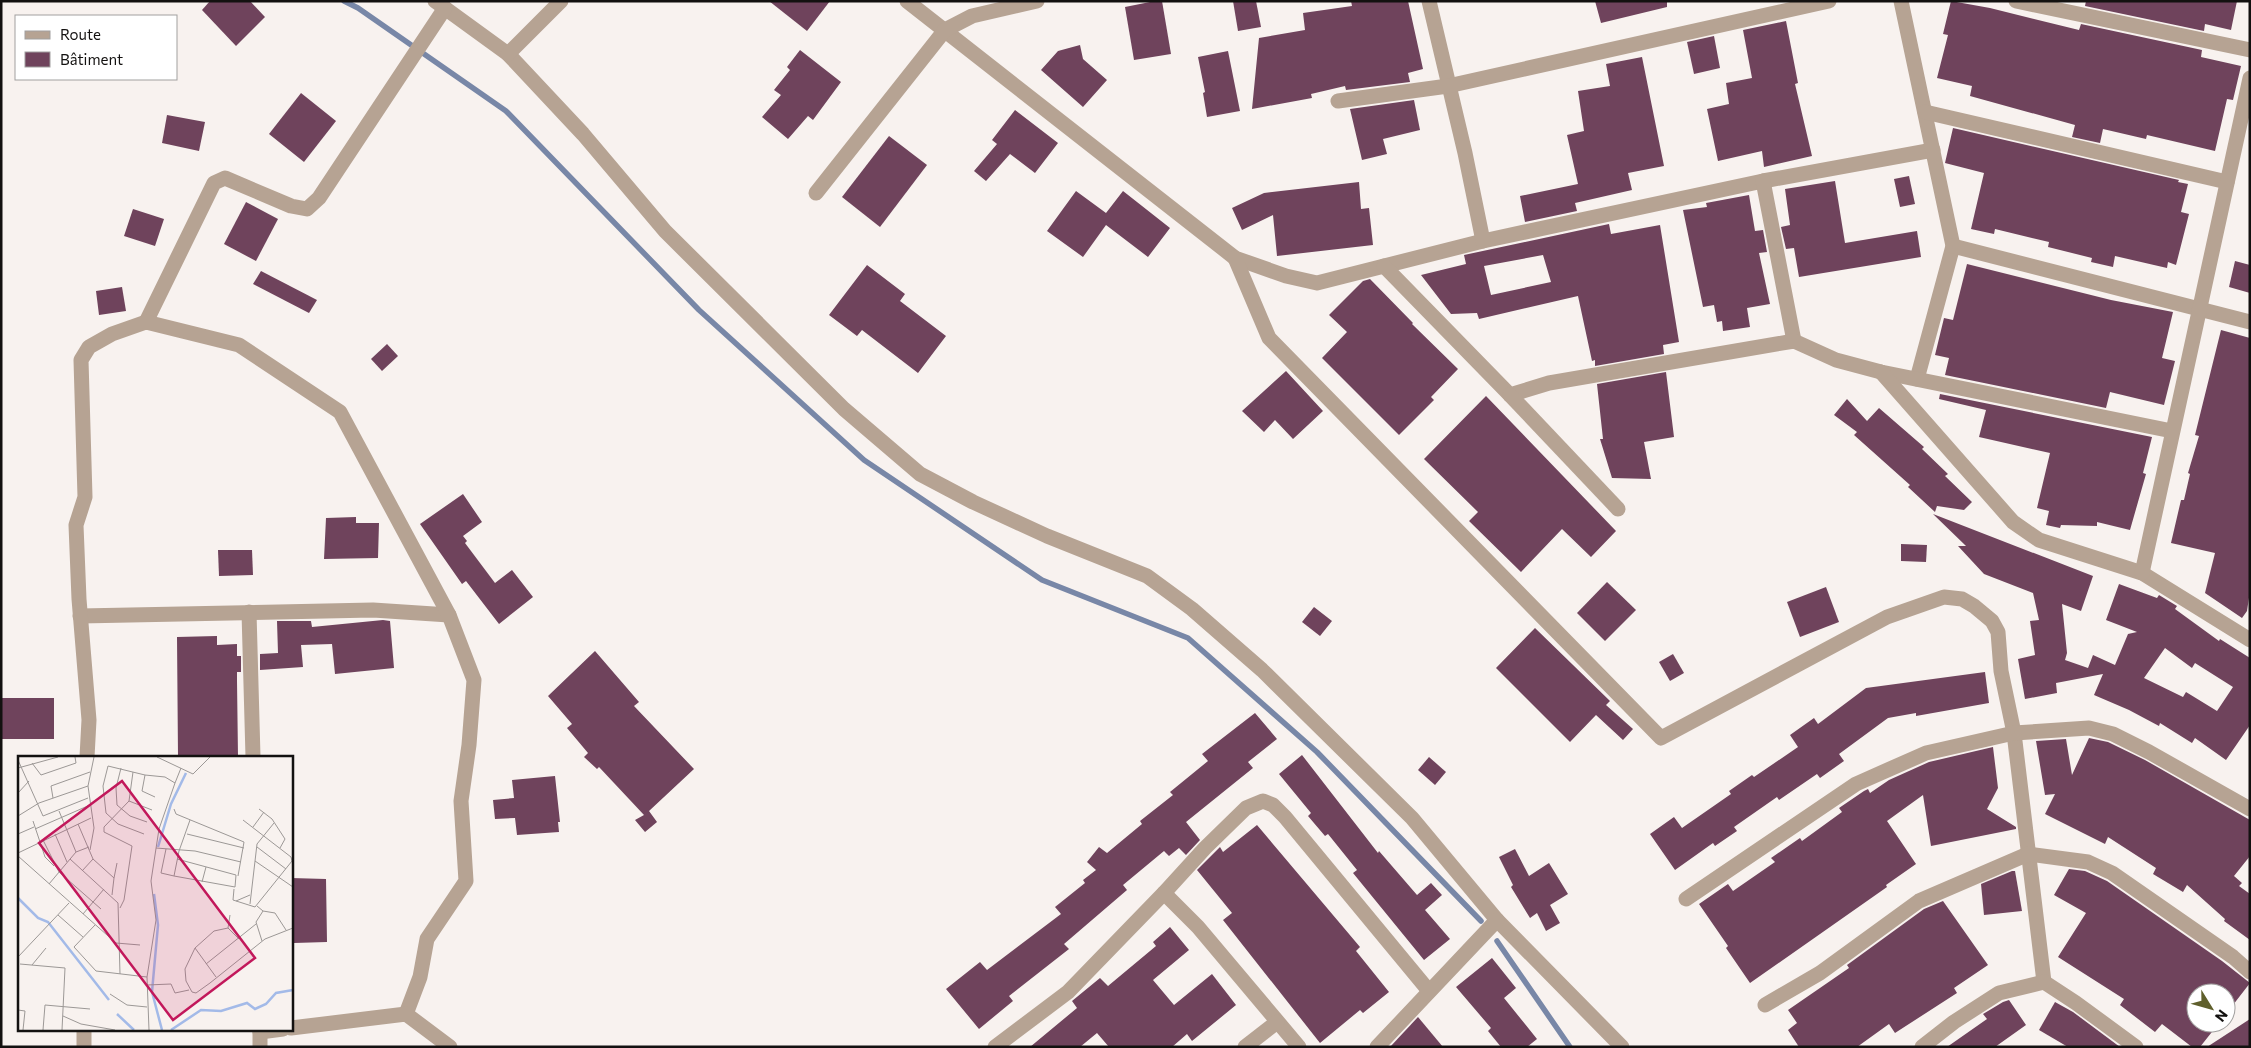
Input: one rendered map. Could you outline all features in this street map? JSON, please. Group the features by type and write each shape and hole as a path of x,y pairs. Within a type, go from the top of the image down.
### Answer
{"street":[{"path":"508,54 561,1"},
{"path":"907,1 1236,258 1286,276 1317,283 1484,241 1763,180 1933,150"},
{"path":"816,193 944,30 972,16 1037,1"},
{"path":"1429,1 1484,241"},
{"path":"1338,101 1448,86 1829,1"},
{"path":"1901,1 1953,246 1917,379"},
{"path":"2016,1 2250,50"},
{"path":"146,322 214,183 225,178 291,206 307,209 319,198 426,37 440,5 508,54 582,134 665,231 844,409 920,474 1022,525 1147,576 1192,609 1262,670 1412,818 1497,920 1622,1047"},
{"path":"2142,573 2198,309 2250,78"},
{"path":"1925,112 2227,182"},
{"path":"1763,180 1794,341"},
{"path":"1953,246 2250,322"},
{"path":"1236,258 1269,338 1661,738 1887,617 1944,597 1962,599 1992,621 1998,632 2001,671 2014,733 2044,982"},
{"path":"1384,266 1618,509"},
{"path":"87,756 89,720 80,616 76,525 85,497 81,360 89,347 104,338 146,322 239,346 340,412 449,615 474,680 469,745 461,801 466,881 427,939 420,977 406,1014"},
{"path":"1510,395 1549,382 1794,341 1836,360 1881,372 2172,431"},
{"path":"1881,372 2013,522 2039,540 2142,573 2250,640"},
{"path":"80,616 373,610 449,615"},
{"path":"249,612 253,756"},
{"path":"1686,899 1856,784 1926,753 2014,733 2090,728 2113,734 2250,809"},
{"path":"995,1047 1068,992 1205,848 1246,808 1263,801 1273,806 1285,818 1429,991"},
{"path":"1765,1005 1820,973 1920,901 2028,854 2088,862 2112,873 2233,956 2250,972"},
{"path":"1164,893 1198,927 1299,1047"},
{"path":"1376,1047 1497,920"},
{"path":"1922,1047 1954,1022 1999,993 2044,982 2084,1008 2136,1047"},
{"path":"292,1028 406,1014 450,1047"},
{"path":"1246,1047 1277,1022"},
{"path":"84,1030 84,1047"},
{"path":"260,1036 280,1030"}],"building":[{"path":"210,1 250,1 265,17 236,46 202,10"},
{"path":"769,1 830,1 807,31"},
{"path":"1162,1 1171,54 1134,60 1125,7"},
{"path":"1233,1 1256,1 1261,27 1238,31"},
{"path":"1351,1 1408,1 1423,69 1408,73 1410,82 1346,90 1345,86 1311,94 1312,98 1252,109 1259,38 1305,30 1303,13 1352,6"},
{"path":"1595,1 1667,1 1667,7 1601,23"},
{"path":"1951,1 1990,8 2079,30 2081,24 2202,50 2201,57 2241,66 2233,100 2227,99 2215,151 2147,135 2146,139 2103,129 2100,143 2072,137 2075,125 1970,96 1972,86 1937,78 1948,35 1943,34"},
{"path":"2086,1 2237,1 2231,30 2205,24 2204,31 2085,6"},
{"path":"1786,21 1798,83 1795,84 1812,156 1764,167 1762,151 1718,161 1707,109 1729,104 1726,83 1752,78 1743,30"},
{"path":"1714,36 1720,68 1694,74 1687,42"},
{"path":"1080,45 1083,59 1107,80 1083,107 1041,70 1058,51"},
{"path":"800,50 841,82 813,120 808,116 788,139 762,117 781,95 774,90 790,70 787,67"},
{"path":"1228,51 1240,111 1207,117 1203,93 1205,92 1198,57"},
{"path":"1642,57 1664,166 1628,173 1632,190 1575,203 1577,211 1525,222 1520,196 1578,184 1567,135 1584,131 1578,91 1610,86 1606,64"},
{"path":"301,93 336,121 304,162 269,134"},
{"path":"1414,100 1420,130 1383,139 1387,154 1362,160 1350,109"},
{"path":"1015,110 1058,143 1035,173 1010,154 986,181 974,171 997,144 992,140"},
{"path":"167,115 205,122 199,151 162,143"},
{"path":"1953,128 2179,180 2178,182 2188,184 2181,212 2189,214 2176,265 2168,262 2167,268 2115,256 2113,267 2091,262 2092,258 2048,247 2049,242 1995,229 1994,234 1971,229 1984,173 1945,163"},
{"path":"889,136 927,165 880,227 842,197"},
{"path":"1909,176 1915,204 1900,207 1894,179"},
{"path":"1835,181 1845,243 1917,231 1921,257 1799,277 1794,248 1786,249 1781,227 1790,225 1785,189"},
{"path":"1359,182 1361,209 1369,208 1373,245 1277,256 1273,215 1242,230 1232,208 1264,193"},
{"path":"1076,191 1106,213 1123,191 1170,228 1148,257 1106,225 1083,257 1047,231"},
{"path":"1749,195 1755,231 1763,230 1767,252 1759,253 1770,304 1747,308 1750,327 1723,331 1722,321 1717,322 1714,305 1703,307 1683,210 1707,207 1706,203"},
{"path":"246,202 278,219 256,261 224,244"},
{"path":"133,209 164,219 155,246 124,236"},
{"path":"1609,224 1611,234 1660,225 1679,342 1663,345 1664,354 1595,366 1595,360 1592,361 1578,296 1479,319 1477,313 1451,314 1421,275 1466,264 1464,255","holes":["1543,255 1551,282 1491,295 1484,266"]},
{"path":"2235,261 2250,265 2250,293 2229,287"},
{"path":"1967,264 2111,300 2173,312 2162,358 2175,361 2164,405 2110,392 2106,408 1945,375 1949,358 1935,355 1944,318 1953,320"},
{"path":"867,265 905,294 900,301 946,336 918,373 862,330 857,336 829,315"},
{"path":"261,271 317,300 309,313 253,284"},
{"path":"1370,279 1458,369 1431,397 1434,400 1399,435 1322,358 1347,332 1329,315 1363,281"},
{"path":"122,287 126,311 99,315 96,291"},
{"path":"2221,330 2250,338 2250,591 2247,611 2242,618 2205,593 2215,553 2171,543 2181,500 2184,500 2190,474 2188,473 2199,436 2195,435"},
{"path":"387,344 398,356 382,371 371,359"},
{"path":"1286,371 1323,411 1293,439 1275,420 1264,432 1242,411"},
{"path":"1666,372 1674,437 1644,442 1651,479 1612,478 1600,439 1603,439 1597,384"},
{"path":"1940,394 2152,437 2143,473 2146,474 2130,530 2097,522 2097,526 2061,525 2060,528 2046,525 2049,511 2037,508 2050,453 1979,437 1986,410 1939,399"},
{"path":"1486,396 1616,531 1591,557 1562,529 1521,572 1469,521 1478,512 1424,459"},
{"path":"1847,399 1867,421 1879,408 1924,447 1922,449 1948,474 1945,476 1972,502 1964,510 1937,506 1935,512 1908,487 1910,485 1854,435 1857,432 1834,415"},
{"path":"463,494 482,522 463,536 467,541 465,543 495,583 512,570 533,597 499,624 466,581 462,584 420,524"},
{"path":"1933,514 2093,576 2081,611 2062,604 2067,653 2065,660 2088,668 2093,655 2115,665 2128,634 2137,632 2106,620 2119,584 2157,598 2159,595 2177,606 2175,609 2219,641 2220,639 2250,658 2250,725 2226,760 2195,738 2192,743 2160,723 2159,726 2129,710 2094,695 2103,674 2056,683 2057,693 2025,699 2018,659 2035,655 2030,621 2039,620 2033,593 1984,574 1958,546 1966,546","holes":["2165,648 2192,668 2195,663 2233,687 2217,711 2186,692 2183,697 2144,678"]},
{"path":"356,517 356,523 379,523 378,558 324,559 326,518"},
{"path":"1901,544 1927,545 1926,562 1901,561"},
{"path":"218,550 252,550 253,575 219,576"},
{"path":"1607,582 1636,610 1605,641 1577,613"},
{"path":"1826,587 1839,622 1800,637 1787,602"},
{"path":"1314,607 1332,621 1320,636 1302,622"},
{"path":"383,620 390,621 394,668 335,674 332,644 301,645 303,667 260,670 260,654 278,653 277,621 311,621 312,627"},
{"path":"1535,628 1610,701 1606,705 1633,729 1623,740 1596,715 1570,742 1496,668"},
{"path":"217,636 217,645 237,644 237,656 241,656 241,672 237,672 238,756 178,756 177,637"},
{"path":"595,651 639,702 634,706 694,769 649,811 657,822 645,832 635,820 644,815 599,767 597,769 584,757 588,753 567,728 572,724 548,696"},
{"path":"1673,654 1684,673 1670,681 1659,662"},
{"path":"1985,672 1989,703 1916,716 1916,713 1888,718 1839,754 1844,761 1820,778 1817,774 1779,800 1777,797 1734,827 1737,831 1715,846 1713,843 1675,870 1650,834 1674,817 1682,828 1731,794 1729,791 1752,775 1754,777 1798,747 1790,735 1814,718 1818,724 1866,688"},
{"path":"1,698 54,698 54,739 1,739"},
{"path":"1255,713 1277,739 1248,762 1253,768 1186,822 1200,840 1186,855 1179,848 1169,856 1164,851 1123,885 1127,890 1064,944 1069,949 1009,996 1013,1001 979,1029 946,989 980,962 987,970 1061,914 1055,907 1085,883 1083,880 1096,870 1087,862 1099,847 1107,853 1142,824 1140,821 1173,795 1170,792 1208,761 1202,754"},
{"path":"2089,738 2108,742 2145,760 2250,820 2250,856 2234,876 2242,883 2239,886 2250,894 2250,940 2224,921 2225,919 2187,885 2183,892 2153,874 2156,868 2108,837 2105,844 2045,814 2055,794 2045,795 2036,741 2066,739 2072,775"},
{"path":"1993,747 1998,788 1987,809 2016,827 2016,829 1931,846 1923,795 1887,821 1916,864 1886,885 1887,887 1750,983 1726,948 1728,946 1699,904 1728,884 1733,891 1775,862 1771,858 1800,838 1802,841 1842,812 1839,808 1864,791 1868,789 1870,793 1889,780 1929,762"},
{"path":"1302,755 1378,853 1379,851 1417,895 1431,883 1442,895 1425,910 1450,939 1424,960 1353,873 1357,870 1328,834 1325,836 1308,816 1311,813 1279,774"},
{"path":"1429,757 1446,772 1435,785 1418,770"},
{"path":"555,776 560,822 558,822 559,832 517,835 515,818 495,819 493,800 514,798 512,780"},
{"path":"1257,825 1360,947 1356,951 1389,992 1363,1013 1360,1010 1320,1043 1223,920 1232,913 1197,870 1220,847 1223,852"},
{"path":"1515,849 1529,876 1549,863 1568,894 1550,905 1560,923 1546,931 1537,913 1530,918 1511,887 1513,885 1499,857"},
{"path":"2069,869 2085,871 2107,881 2222,961 2250,983 2236,1001 2236,983 2186,983 2186,1033 2211,1033 2200,1047 2192,1047 2162,1024 2155,1032 2120,1005 2124,999 2058,957 2086,913 2054,895"},
{"path":"2015,871 2022,911 1984,915 1981,884"},
{"path":"292,878 326,879 327,942 294,943 294,935 292,935"},
{"path":"1943,901 1988,965 1954,988 1957,993 1895,1033 1889,1024 1857,1047 1799,1047 1788,1030 1797,1023 1788,1010 1849,968 1847,965 1924,909"},
{"path":"1170,927 1189,950 1153,980 1174,1005 1212,974 1236,1005 1192,1041 1187,1034 1172,1047 1109,1047 1097,1033 1080,1047 1030,1047 1077,1008 1072,1001 1100,978 1108,986 1156,946 1153,942"},
{"path":"1492,958 1516,988 1504,998 1537,1039 1527,1047 1501,1047 1488,1031 1491,1028 1456,987"},
{"path":"2009,1000 2026,1025 1995,1047 1947,1047 1987,1019 1983,1014"},
{"path":"2055,1002 2073,1012 2120,1047 2068,1047 2039,1030"},
{"path":"1418,1017 1443,1047 1390,1047"},
{"path":"2250,1019 2250,1047 2207,1047 2228,1033 2236,1033 2236,1028"}],"waterway":[{"path":"344,1 358,8 506,111 699,310 864,460 1042,580 1188,638 1317,752 1481,921"},
{"path":"1497,941 1570,1047"}]}
